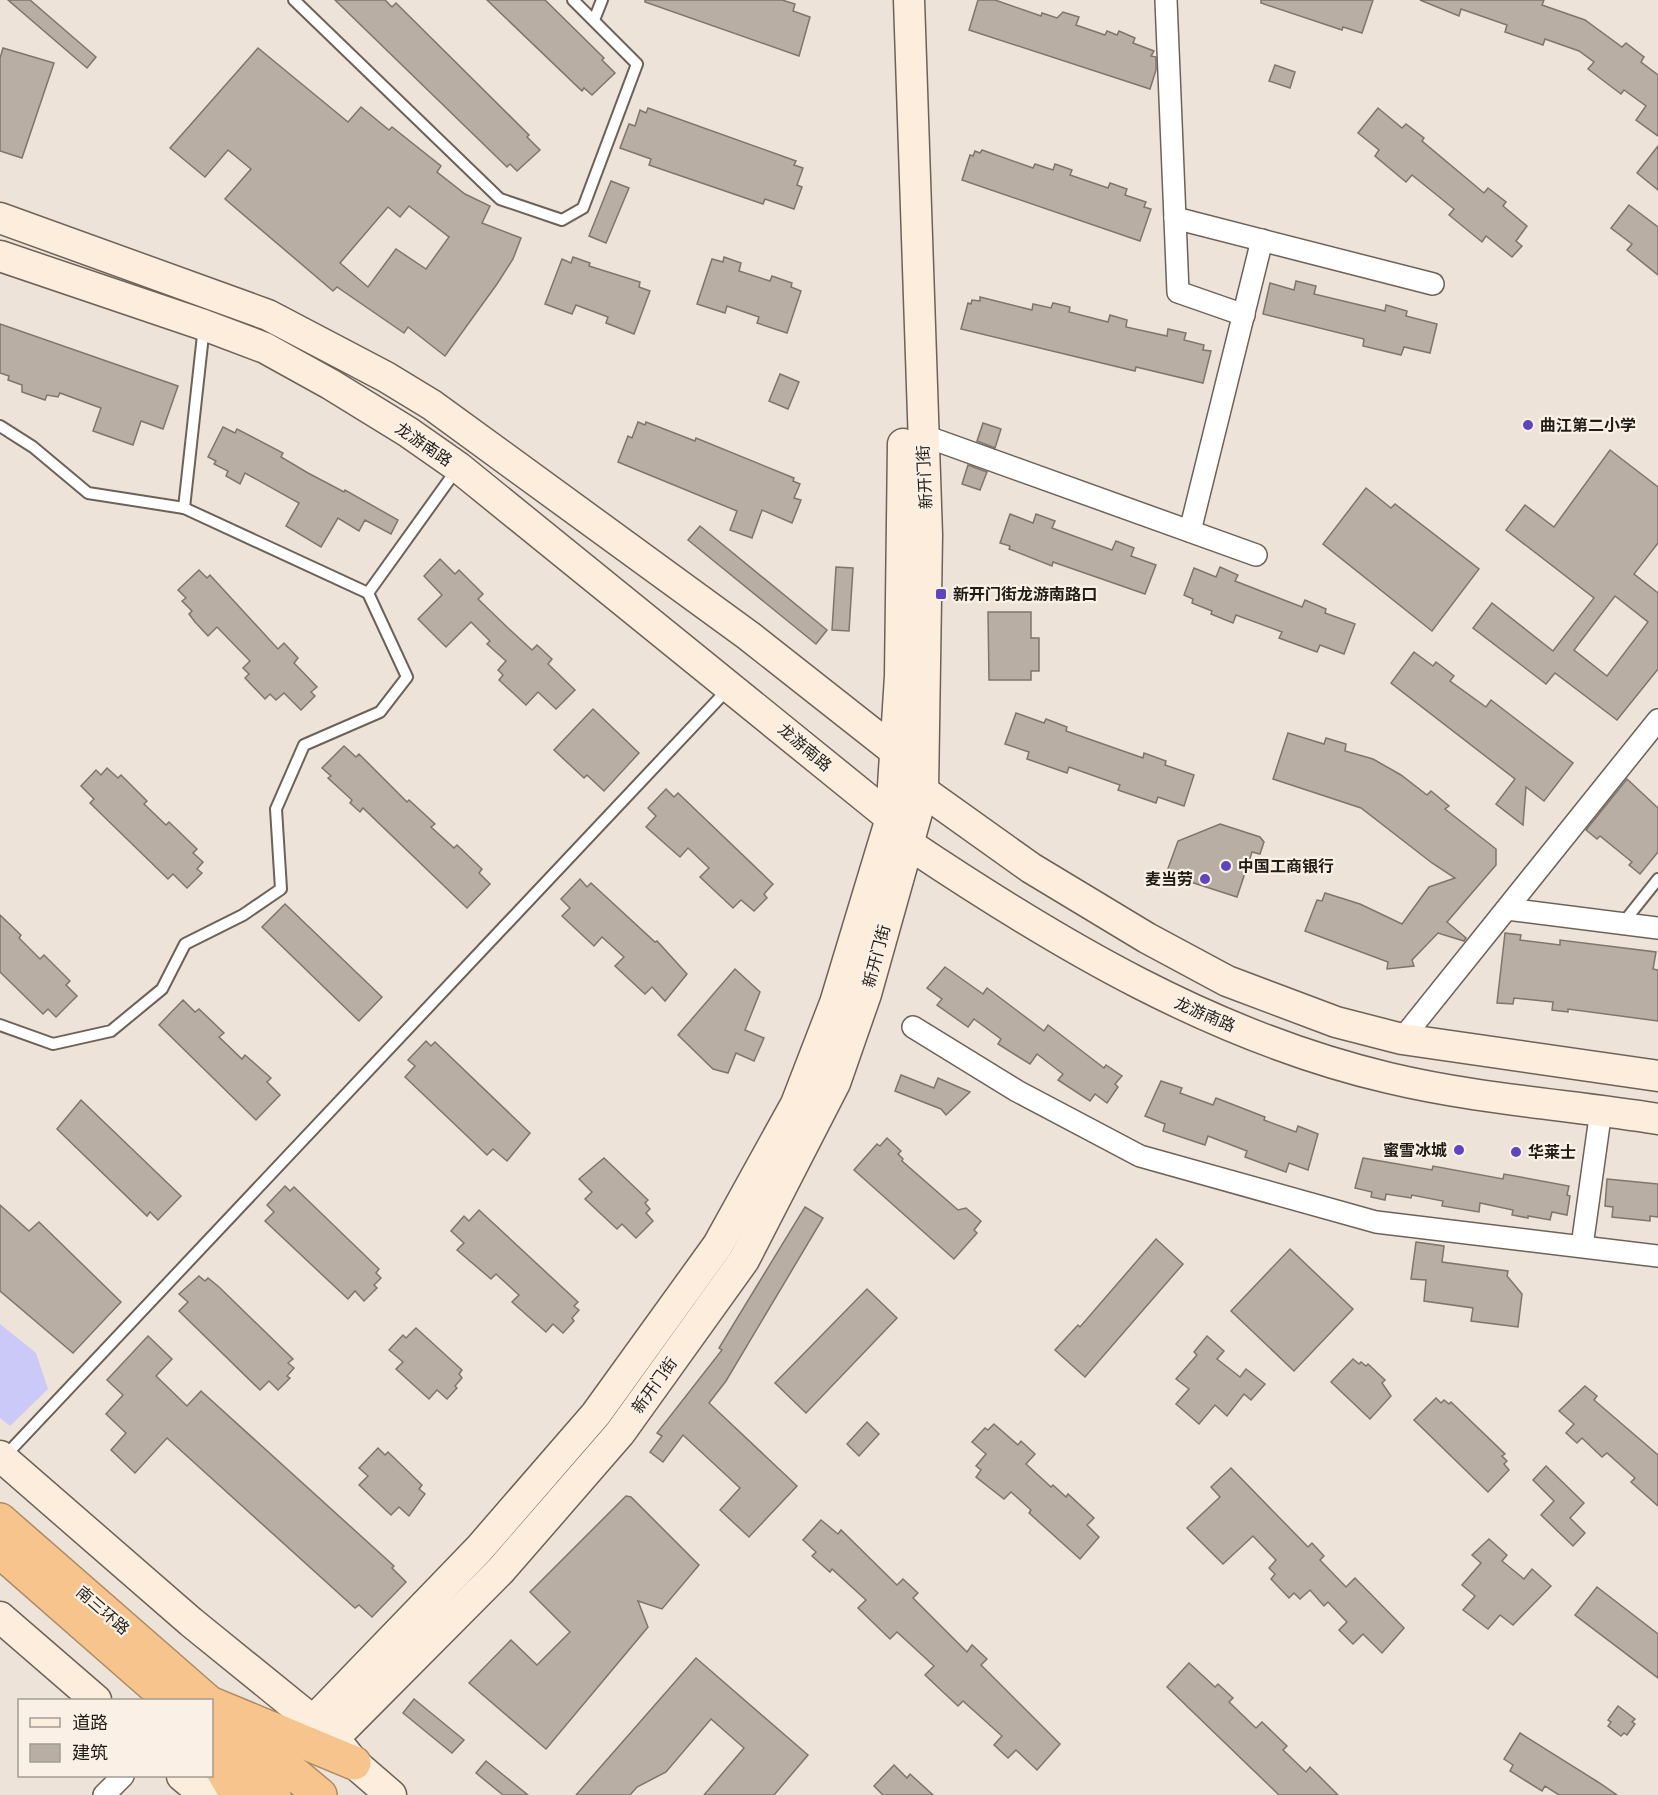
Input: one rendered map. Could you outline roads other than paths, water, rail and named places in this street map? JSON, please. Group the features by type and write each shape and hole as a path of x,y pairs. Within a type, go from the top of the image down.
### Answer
{"highway":[{"name":"南三环路","path":"0,1520 205,1699"},
{"name":"南三环路","path":"0,1551 168,1699"},
{"path":"213,1704 334,1741"},
{"path":"213,1705 320,1795"},
{"path":"213,1739 274,1795"},
{"path":"213,1754 237,1795"}],"main road":[{"name":"新开门街","path":"334,1741 479,1550 596,1414 718,1245 796,1104 835,1003 891,818 895,751 904,534 903,396 888,0"},
{"name":"新开门街","path":"334,1741 501,1570 620,1433 744,1260 835,1083 866,994 924,791 927,580 909,0"},
{"path":"0,218 268,315 386,377 432,405 749,636 895,751 924,791 1031,868 1147,938 1227,981 1336,1022 1402,1039 1658,1076"},
{"name":"龙游南路","path":"0,256 265,348 330,384 458,467 891,818 910,845 973,887 1113,971 1188,1008 1259,1037 1325,1060 1390,1078 1658,1119"},
{"path":"1,1457 191,1622 334,1741 391,1795"},
{"path":"0,1617 94,1699"},
{"path":"183,1777 204,1795"}],"street":[{"path":"1166,0 1178,292 1244,315"},
{"path":"1175,218 1433,284"},
{"path":"1190,531 1262,240"},
{"path":"922,435 1256,555"},
{"path":"1402,1039 1658,720"},
{"path":"1507,909 1658,928"},
{"path":"913,1027 1017,1091 1140,1156 1376,1222 1658,1256"},
{"path":"1582,1246 1601,1110"},
{"path":"104,1795 122,1777"}],"lane":[{"path":"294,0 500,199 562,220 583,208 637,64 573,0"},
{"path":"594,20 602,0"},
{"path":"184,507 204,325"},
{"path":"0,426 33,447 88,493 184,507 368,593 407,677 380,712 304,746 276,809 281,889 243,915 185,944 162,989 111,1031 53,1044 0,1025"},
{"path":"368,593 458,467"},
{"path":"1,1457 731,686"},
{"path":"1623,923 1658,879"}],"place":[{"name":"曲江第二小学","path":"1528,425"},
{"name":"新开门街龙游南路口","path":"941,594"},
{"name":"中国工商银行","path":"1226,866"},
{"name":"麦当劳","path":"1205,879"},
{"name":"蜜雪冰城","path":"1459,1150"},
{"name":"华莱士","path":"1516,1152"}]}
